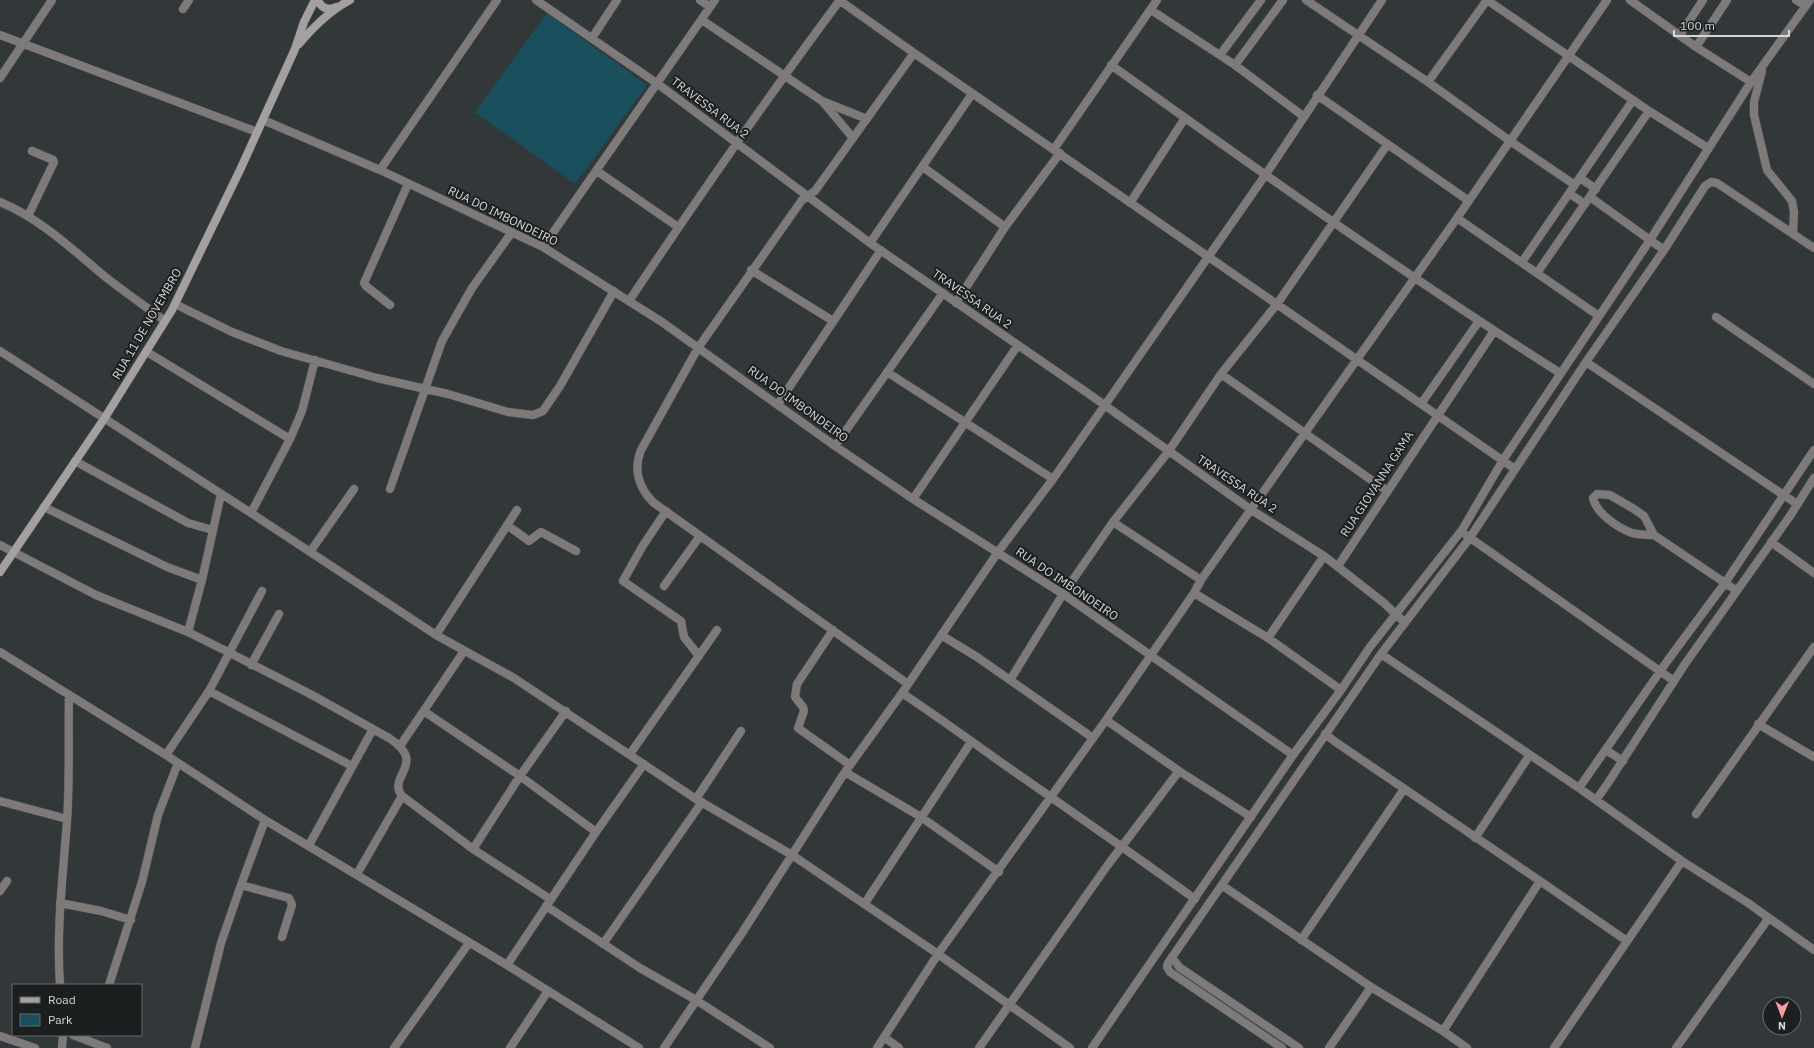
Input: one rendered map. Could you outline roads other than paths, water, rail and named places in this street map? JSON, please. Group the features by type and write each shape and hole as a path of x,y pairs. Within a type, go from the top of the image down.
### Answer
{"main road":[{"name":"RUA 11 DE NOVEMBRO","path":"0,572 104,419 147,352 175,304 208,238 263,120 295,49 304,22 314,0"},
{"path":"318,0 321,6 330,9 340,3"},
{"name":"RUA 11 DE NOVEMBRO","path":"295,49 316,24 340,3 350,0"}],"street":[{"path":"0,78 52,0"},
{"path":"183,9 189,0"},
{"path":"380,170 497,0"},
{"name":"TRAVESSA RUA 2","path":"536,0 658,84 870,243 1105,405 1168,452 1250,509 1338,566 1384,603 1405,623"},
{"path":"592,38 617,0"},
{"path":"700,0 710,7"},
{"path":"543,247 716,0"},
{"path":"629,301 678,227 784,76 840,0 972,94 1208,255 1515,469"},
{"path":"956,302 1057,151 1110,66 1157,0"},
{"path":"1220,55 1261,0"},
{"path":"1235,65 1282,0"},
{"path":"1306,0 1428,82 1510,141 1577,182 1596,189"},
{"path":"664,1048 742,933 848,769 902,693 998,552 1054,479 1208,255 1266,174 1317,95 1359,36 1382,0"},
{"path":"1428,82 1487,0 1649,111 1708,148"},
{"path":"876,1048 938,954 1106,720 1250,509 1469,201 1607,0"},
{"path":"1630,0 1696,47 1751,82"},
{"path":"1680,35 1703,0"},
{"path":"1696,47 1727,0"},
{"path":"1092,1048 1293,755 1342,690 1370,647 1462,530 1503,460 1650,240 1751,82 1808,3 1796,0"},
{"path":"1151,10 1235,65 1303,116"},
{"path":"702,20 822,101 867,119"},
{"path":"0,35 257,132"},
{"path":"908,684 646,496 641,487 638,476 639,456 698,348 751,270 802,200 815,191 914,53"},
{"path":"1110,66 1266,174 1332,223 1560,373"},
{"path":"1763,67 1754,102 1754,115 1767,170 1792,201 1794,212 1793,233"},
{"path":"870,243 972,94"},
{"path":"1317,95 1469,201"},
{"path":"1522,262 1633,100"},
{"path":"822,101 853,138"},
{"path":"1537,273 1649,111"},
{"path":"1130,203 1185,118"},
{"name":"RUA DO IMBONDEIRO","path":"263,120 380,170 543,247 629,301 913,499 1063,594 1293,755"},
{"path":"1010,680 1063,594 1113,522 1168,452 1221,374 1277,304 1387,145"},
{"path":"28,216 54,162 53,160 32,151"},
{"path":"923,167 1006,226"},
{"path":"597,171 678,227"},
{"path":"1282,1048 1170,972 1167,967 1172,957 1381,654 1469,539 1586,362 1664,250 1705,186 1713,181 1814,248"},
{"path":"390,305 366,286 364,282 408,184"},
{"path":"1570,194 1585,204"},
{"path":"1590,197 1664,250"},
{"path":"0,202 28,216 165,321"},
{"path":"1457,218 1599,316"},
{"path":"390,489 426,389 434,361 451,323 472,288 512,232"},
{"path":"778,404 881,250"},
{"path":"751,270 833,322"},
{"path":"175,304 250,340 315,360 377,378 426,389 516,414 538,414 543,411 560,386 614,291"},
{"path":"835,446 942,293"},
{"path":"1716,317 1814,384"},
{"path":"1421,404 1479,321"},
{"name":"RUA GIOVANNA GAMA","path":"1338,566 1494,331"},
{"path":"913,499 964,422 1018,345"},
{"path":"0,351 251,513 436,635 514,678 566,711 699,801 792,855 865,903 1010,1004 1070,1048"},
{"path":"147,352 290,438"},
{"path":"251,513 290,438 302,411 315,360"},
{"path":"1586,362 1785,494 1797,504"},
{"path":"887,372 1054,479"},
{"path":"1221,374 1387,491"},
{"path":"1579,788 1725,583 1814,450"},
{"path":"75,461 188,523 213,530"},
{"path":"1596,800 1623,761 1674,680 1814,478"},
{"path":"310,552 354,489"},
{"path":"188,632 202,580 221,494"},
{"path":"1654,535 1643,535 1632,532 1619,525 1599,510 1594,504 1594,498 1597,494 1610,495 1622,501 1644,516 1654,535 1737,591"},
{"path":"44,507 167,567 202,580"},
{"path":"436,635 517,510"},
{"path":"666,511 642,547 623,581 678,619 681,622 684,637 699,656"},
{"path":"1113,522 1201,580"},
{"path":"507,525 529,541 533,540 539,532 543,532 576,551"},
{"path":"1462,530 1469,539 1674,680"},
{"path":"664,586 700,536"},
{"path":"1771,542 1814,573"},
{"path":"0,545 96,595 188,632 228,652 312,695 400,746 407,762 398,784 398,791 402,796 548,902 603,944 640,968 696,1000 770,1048"},
{"path":"1268,638 1324,556"},
{"path":"166,755 209,691 228,652 262,591"},
{"path":"1194,593 1268,638 1342,690"},
{"path":"251,665 279,614"},
{"path":"630,754 717,630"},
{"path":"833,630 796,684 795,697 804,707 798,728 848,769 921,817 998,872"},
{"path":"941,635 1010,680 1093,738"},
{"path":"1696,814 1758,724 1814,647"},
{"path":"400,746 425,712 464,651"},
{"path":"0,652 166,755 265,820 507,965 639,1048"},
{"path":"1381,654 1579,788 1682,861 1748,903 1768,919 1814,950"},
{"path":"209,691 352,766"},
{"path":"902,693 937,715 971,742 1122,846 1195,899"},
{"path":"60,984 58,955 60,903 67,819 69,695"},
{"path":"473,849 520,776 566,711"},
{"path":"425,712 520,776 596,832"},
{"path":"1106,720 1179,771 1251,817"},
{"path":"1758,724 1814,757"},
{"path":"309,845 373,730"},
{"path":"603,944 699,801 741,731"},
{"path":"1325,734 1627,941"},
{"path":"865,903 971,742"},
{"path":"1606,750 1623,761"},
{"path":"1475,838 1530,756"},
{"path":"109,984 142,882 158,815 178,763"},
{"path":"507,965 548,902 644,764"},
{"path":"979,1048 1122,846 1179,771"},
{"path":"1301,940 1404,789"},
{"path":"357,874 402,796"},
{"path":"0,801 67,819"},
{"path":"195,1048 221,943 240,885 265,820"},
{"path":"1554,1048 1682,861"},
{"path":"0,891 7,881"},
{"path":"1443,1031 1540,881"},
{"path":"240,885 289,898 292,905 282,937"},
{"path":"1222,886 1371,987 1443,1031 1467,1048"},
{"path":"60,903 101,910 131,920"},
{"path":"1676,1048 1768,919"},
{"path":"394,1048 469,942"},
{"path":"1172,957 1179,967 1298,1048"},
{"path":"1329,1048 1371,987"},
{"path":"510,1048 548,991"},
{"path":"0,1036 35,1048"},
{"path":"62,1048 63,1036"},
{"path":"78,1036 93,1039 108,1048"},
{"path":"884,1037 899,1048"}]}
